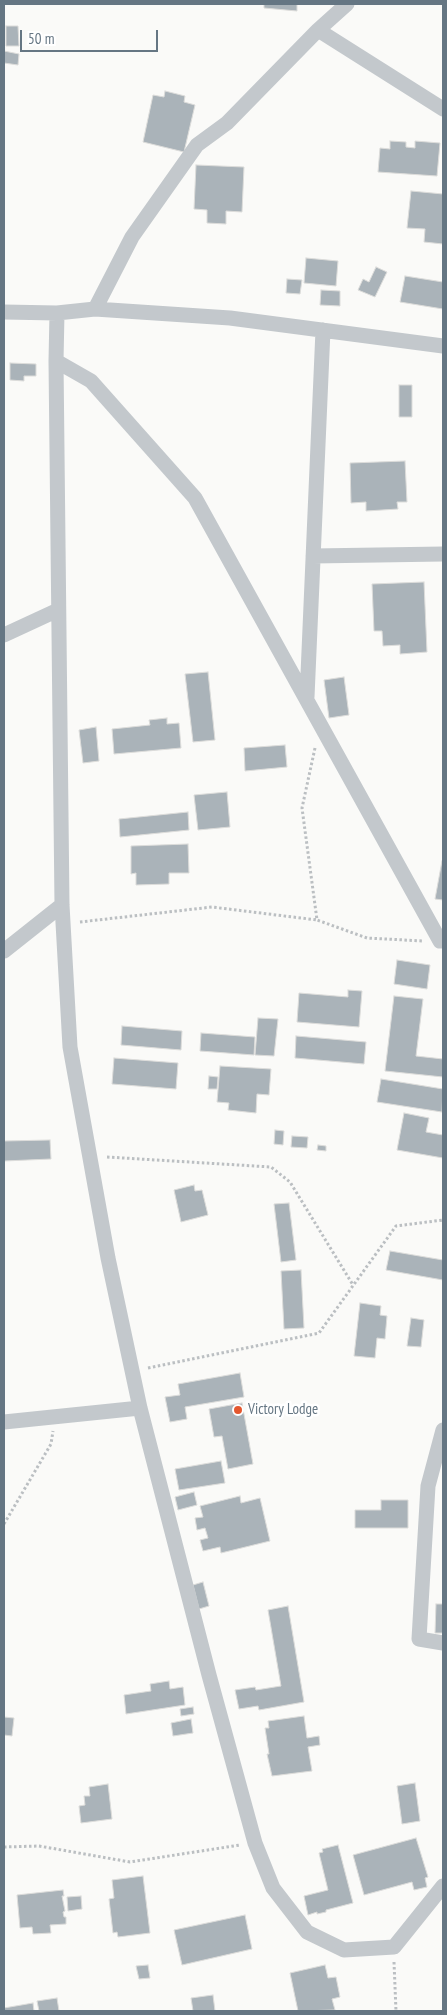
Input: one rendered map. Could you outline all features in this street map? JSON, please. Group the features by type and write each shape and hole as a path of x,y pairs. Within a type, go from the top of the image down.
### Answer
{"street":[{"path":"95,309 132,238 197,145 227,123 318,30 347,4"},
{"path":"318,30 443,109"},
{"path":"4,312 57,313 95,309 230,318 443,346"},
{"path":"57,313 58,610 62,905 70,1047 88,1156 140,1408 209,1675 255,1843 273,1888 307,1932 344,1950 394,1947 443,1886"},
{"path":"307,697 324,330"},
{"path":"56,361 92,381 195,498 442,941"},
{"path":"313,556 443,554"},
{"path":"4,635 58,610"},
{"path":"4,951 62,905"},
{"path":"4,1422 140,1408"},
{"path":"443,1430 428,1486 419,1640 443,1643"}],"path":[{"path":"317,920 302,808 320,725"},
{"path":"63,924 212,906 317,920 367,938 442,941"},
{"path":"88,1156 271,1167 290,1182 353,1285"},
{"path":"132,1372 319,1333 396,1226 443,1220"},
{"path":"4,1524 51,1444 56,1416"},
{"path":"4,1847 39,1846 130,1862 255,1843"},
{"path":"394,1947 396,2011"}],"building":[{"path":"264,4 297,4 297,11 264,8"},
{"path":"6,26 18,26 19,46 6,46"},
{"path":"4,51 19,54 18,65 4,63"},
{"path":"165,91 185,96 184,102 195,105 184,152 143,142 153,95 164,97"},
{"path":"390,141 406,142 406,147 415,148 415,141 440,143 437,176 378,172 380,148 390,149"},
{"path":"196,165 244,167 242,212 226,211 226,224 207,223 207,210 194,209"},
{"path":"411,191 443,194 443,244 424,242 425,229 407,228"},
{"path":"306,258 338,261 336,286 304,283"},
{"path":"376,267 387,272 375,297 358,290 363,279 369,282"},
{"path":"405,276 443,282 443,309 400,302"},
{"path":"287,279 302,280 300,294 286,293"},
{"path":"321,290 340,291 340,306 320,305"},
{"path":"10,363 36,364 36,376 24,376 24,381 10,380"},
{"path":"399,385 412,385 412,417 399,417"},
{"path":"405,461 407,502 397,502 398,509 366,511 366,502 351,503 350,463"},
{"path":"424,582 427,652 400,654 400,645 383,646 382,631 374,631 372,584"},
{"path":"208,672 215,740 193,742 185,674"},
{"path":"344,677 349,715 329,718 324,680"},
{"path":"167,718 167,724 179,723 181,748 114,754 112,729 150,725 149,720"},
{"path":"96,727 99,761 83,763 79,730"},
{"path":"285,745 287,767 245,771 244,748"},
{"path":"227,792 230,827 198,830 194,795"},
{"path":"188,812 189,830 120,837 119,819"},
{"path":"188,844 189,873 169,873 169,884 136,885 136,873 131,874 131,846"},
{"path":"443,861 443,900 435,899"},
{"path":"397,960 430,965 427,989 394,984"},
{"path":"348,990 362,991 359,1027 297,1022 299,993 348,997"},
{"path":"394,996 423,999 416,1056 443,1059 443,1077 385,1071"},
{"path":"258,1018 278,1019 274,1056 255,1055"},
{"path":"122,1026 182,1031 181,1050 121,1045"},
{"path":"201,1033 255,1037 254,1055 200,1051"},
{"path":"296,1036 366,1042 364,1064 295,1058"},
{"path":"114,1058 178,1063 176,1089 112,1084"},
{"path":"220,1066 271,1069 269,1095 257,1094 256,1113 228,1110 229,1103 217,1102"},
{"path":"209,1076 218,1077 217,1089 208,1089"},
{"path":"381,1079 443,1089 442,1112 377,1102"},
{"path":"404,1113 429,1118 426,1132 443,1135 443,1158 397,1150"},
{"path":"275,1130 284,1131 283,1145 274,1144"},
{"path":"292,1136 308,1137 307,1148 291,1147"},
{"path":"50,1140 51,1159 4,1161 4,1141"},
{"path":"318,1145 326,1146 326,1151 317,1150"},
{"path":"194,1185 195,1191 202,1190 208,1215 181,1222 174,1190"},
{"path":"289,1203 296,1260 281,1262 274,1204"},
{"path":"390,1251 443,1260 443,1280 386,1270"},
{"path":"301,1270 304,1328 284,1329 281,1271"},
{"path":"360,1303 381,1306 380,1315 387,1316 385,1339 377,1338 375,1358 354,1356"},
{"path":"411,1318 424,1320 421,1347 407,1346"},
{"path":"240,1373 244,1397 185,1407 187,1419 170,1422 165,1397 180,1395 178,1384"},
{"path":"242,1403 253,1464 228,1469 222,1436 214,1437 209,1409"},
{"path":"221,1461 225,1483 179,1490 175,1469"},
{"path":"194,1492 197,1505 178,1510 175,1497"},
{"path":"240,1496 241,1503 260,1498 270,1541 221,1553 220,1547 203,1551 200,1540 208,1538 205,1528 197,1530 195,1518 203,1517 200,1506"},
{"path":"381,1500 408,1500 408,1528 355,1528 355,1510 381,1510"},
{"path":"203,1582 209,1606 199,1609 193,1585"},
{"path":"436,1604 443,1604 443,1633 435,1633"},
{"path":"288,1606 304,1702 259,1710 258,1706 239,1709 235,1690 255,1687 256,1690 281,1686 268,1610"},
{"path":"169,1681 170,1689 183,1687 185,1705 126,1714 124,1695 151,1691 150,1684"},
{"path":"193,1707 194,1714 181,1716 180,1709"},
{"path":"304,1716 307,1738 319,1736 320,1745 308,1747 312,1771 272,1776 267,1754 269,1754 265,1728 269,1728 268,1721"},
{"path":"4,1717 14,1718 12,1736 4,1735"},
{"path":"191,1719 193,1733 173,1736 171,1723"},
{"path":"415,1783 420,1821 402,1824 397,1786"},
{"path":"108,1784 112,1819 81,1823 79,1806 85,1805 84,1796 90,1796 89,1787"},
{"path":"416,1838 428,1877 425,1878 427,1887 414,1890 412,1882 364,1895 353,1855"},
{"path":"338,1845 353,1903 326,1910 326,1912 308,1915 304,1896 328,1890 319,1853 323,1852 322,1849"},
{"path":"143,1876 150,1933 118,1937 117,1932 113,1933 109,1899 114,1898 112,1880"},
{"path":"63,1890 64,1896 62,1896 65,1911 63,1912 64,1917 66,1917 66,1924 50,1925 51,1933 33,1934 32,1927 20,1928 17,1895"},
{"path":"81,1896 82,1909 68,1911 67,1897"},
{"path":"245,1915 252,1949 182,1965 174,1930"},
{"path":"148,1965 150,1978 139,1979 136,1966"},
{"path":"325,1965 328,1978 336,1977 340,1997 332,1999 335,2010 298,2011 290,1973"},
{"path":"213,1995 215,2011 193,2011 191,1998"},
{"path":"57,1998 59,2011 39,2011 37,2001"},
{"path":"33,2003 34,2011 4,2011 4,2008"}],"place":[{"name":"Victory Lodge","path":"238,1410"}]}
